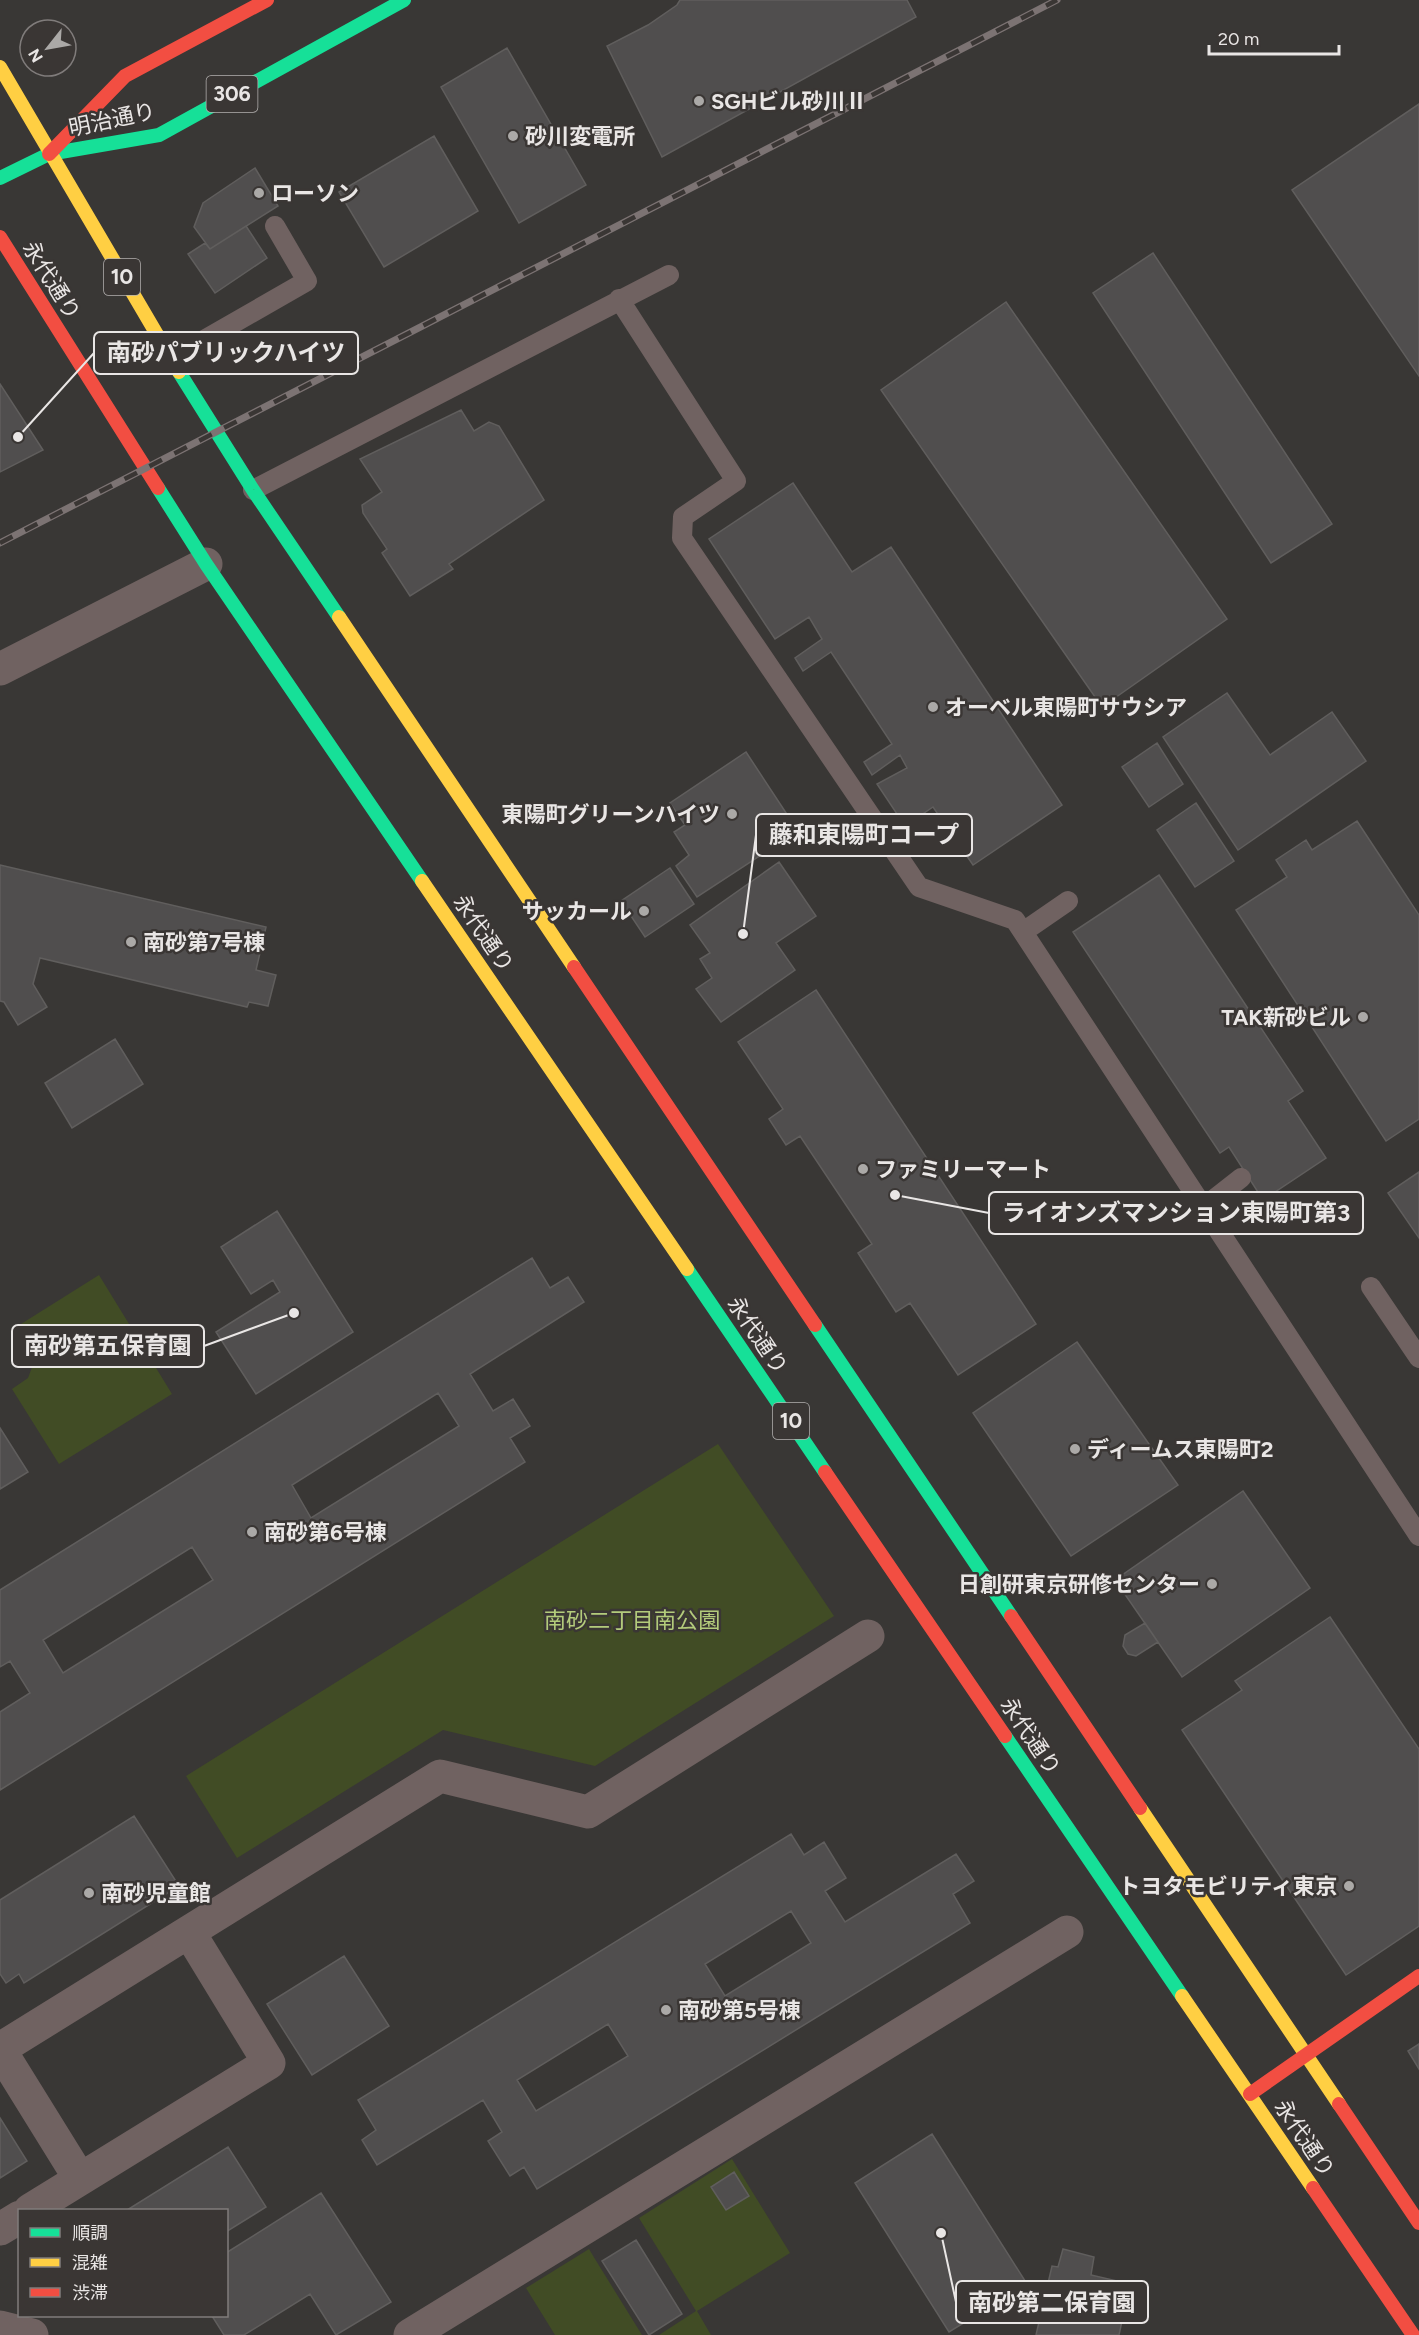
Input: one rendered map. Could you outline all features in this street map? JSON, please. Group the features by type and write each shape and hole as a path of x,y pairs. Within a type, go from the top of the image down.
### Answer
{"main road":[{"name":"明治通り","path":"49,154 125,76 267,0"},
{"name":"明治通り","path":"0,178 49,154 159,135 404,0"},
{"name":"10","path":"0,67 171,359 253,490"},
{"name":"永代通り","path":"0,237 143,468 206,564 1413,2335"},
{"name":"永代通り","path":"253,490 1419,2223"},
{"path":"1250,2094 1419,1976"}],"street":[{"path":"0,669 206,564"},
{"path":"80,2179 0,2049 440,1776 588,1812 868,1636"},
{"path":"33,2209 268,2063 189,1932"},
{"path":"410,2335 1067,1932"},
{"path":"0,2229 18,2218"},
{"path":"0,2327 32,2335"}],"lane":[{"path":"171,359 307,281 274,226"},
{"path":"253,490 669,274"},
{"path":"619,299 736,481 683,517 682,538 919,887 1015,920 1419,1536"},
{"path":"1023,932 1068,901"},
{"path":"1204,1207 1241,1178"},
{"path":"1371,1287 1419,1358"}],"green space":[{"path":"99,1275 172,1394 59,1464 12,1389 28,1378 38,1351 21,1324"},
{"name":"南砂二丁目南公園","path":"718,1444 834,1616 595,1766 443,1730 237,1858 186,1776"},
{"path":"732,2159 790,2253 697,2311 711,2335 659,2335 696,2311 639,2218"},
{"path":"589,2249 642,2335 555,2335 526,2288"}],"building":[{"name":"SGHビル砂川Ⅱ","path":"680,0 907,0 916,17 662,157 607,46 648,25 677,5"},
{"name":"砂川変電所","path":"507,48 586,185 519,223 441,87"},
{"path":"1419,104 1419,376 1292,190"},
{"path":"434,136 478,211 384,267 339,192"},
{"path":"255,168 278,206 210,249 194,227 203,203"},
{"path":"246,226 267,258 215,293 188,254 205,243 210,249"},
{"path":"1153,253 1332,524 1271,563 1093,293"},
{"path":"1006,302 1227,619 1102,707 881,390"},
{"path":"0,384 43,450 0,472"},
{"path":"461,410 474,431 489,422 499,426 544,500 449,564 453,569 410,596 382,553 387,549 363,513 362,505 382,492 360,459"},
{"name":"オーベル東陽町サウシア","path":"793,483 852,572 891,547 1062,805 973,865 933,807 905,826 877,784 907,768 900,755 872,775 864,762 892,744 831,652 803,671 795,658 822,639 809,617 775,639 709,539"},
{"path":"1227,693 1270,755 1332,712 1366,761 1238,850 1163,737"},
{"path":"1157,743 1183,784 1149,807 1122,767"},
{"name":"東陽町グリーンハイツ","path":"746,752 798,831 697,897 676,866 689,855 674,832 685,825 670,803"},
{"path":"1196,803 1234,861 1195,887 1157,830"},
{"name":"TAK新砂ビル","path":"1357,821 1419,915 1419,1119 1386,1141 1236,910 1287,877 1276,860 1306,840 1312,850"},
{"path":"779,862 816,916 776,943 795,970 721,1022 696,989 712,978 700,959 710,953 690,925"},
{"name":"南砂第7号棟","path":"0,865 266,927 256,970 276,975 268,1006 249,1002 247,1007 40,958 33,984 47,1007 18,1025 4,1002 0,1001"},
{"path":"670,868 694,904 645,937 621,901"},
{"path":"1159,875 1303,1091 1288,1101 1326,1158 1263,1200 1229,1147 1220,1153 1073,932"},
{"path":"816,990 1036,1324 958,1375 910,1303 896,1312 858,1253 872,1244 800,1136 786,1145 769,1119 783,1109 738,1042"},
{"path":"115,1039 143,1084 72,1128 45,1083"},
{"path":"1419,1172 1419,1238 1388,1193"},
{"path":"277,1211 353,1332 256,1394 216,1332 280,1292 273,1280 251,1294 221,1247"},
{"name":"南砂第6号棟","path":"532,1258 550,1288 568,1277 584,1302 470,1374 493,1411 513,1399 530,1426 510,1438 525,1462 0,1790 0,1712 30,1693 10,1661 0,1667 0,1590","holes":["438,1393 459,1426 311,1518 292,1485","192,1547 213,1580 63,1673 43,1640"]},
{"name":"ディームス東陽町2","path":"1077,1342 1178,1485 1071,1556 973,1413"},
{"path":"0,1428 28,1472 0,1489"},
{"name":"日創研東京研修センター","path":"1243,1491 1310,1588 1182,1677 1115,1580"},
{"path":"1330,1617 1419,1749 1419,1926 1346,1975 1182,1730 1242,1690 1235,1681"},
{"path":"1145,1623 1158,1642 1136,1656 1128,1654 1123,1646 1125,1635"},
{"name":"南砂児童館","path":"134,1816 179,1886 24,1983 19,1974 6,1983 0,1974 0,1900"},
{"name":"南砂第5号棟","path":"791,1834 804,1855 824,1842 846,1878 825,1891 845,1922 956,1854 974,1881 953,1894 970,1923 537,2189 524,2167 510,2176 488,2141 502,2132 483,2100 377,2165 362,2140 376,2130 358,2100","holes":["791,1911 811,1943 725,1996 705,1964","608,2024 628,2056 536,2111 517,2080"]},
{"path":"344,1956 389,2026 312,2075 267,2004"},
{"path":"1419,2044 1419,2069 1408,2051"},
{"path":"0,2118 27,2161 0,2178"},
{"path":"932,2134 1027,2284 949,2332 855,2183"},
{"path":"228,2147 266,2207 228,2231 228,2209 129,2209"},
{"path":"734,2172 749,2196 726,2210 711,2187"},
{"path":"321,2193 391,2302 336,2335 310,2294 244,2335 224,2335 213,2317 228,2317 228,2252"},
{"path":"636,2240 682,2314 649,2335 602,2261"},
{"path":"1063,2249 1094,2257 1091,2275 1130,2284 1119,2335 1036,2335 1052,2266 1058,2267"}],"railway":[{"path":"0,543 1057,0"}],"traffic: fast":[{"path":"0,178 49,154 159,135 404,0"},
{"path":"179,372 253,490 339,617"},
{"path":"158,488 206,564 422,881"},
{"path":"687,1269 825,1472"},
{"path":"815,1325 1011,1616"},
{"path":"1005,1736 1182,1996"}],"traffic: slow":[{"path":"0,67 179,372"},
{"path":"339,617 574,967"},
{"path":"422,881 687,1269"},
{"path":"1140,1808 1339,2104"},
{"path":"1182,1996 1313,2188"}],"traffic: jam":[{"path":"49,154 125,76 267,0"},
{"path":"0,237 158,488"},
{"path":"574,967 815,1325"},
{"path":"825,1472 1005,1736"},
{"path":"1011,1616 1140,1808"},
{"path":"1250,2094 1419,1976"},
{"path":"1339,2104 1419,2223"},
{"path":"1313,2188 1413,2335"}],"place":[{"name":"SGHビル砂川Ⅱ","path":"699,101"},
{"name":"砂川変電所","path":"513,136"},
{"name":"ローソン","path":"259,193"},
{"name":"南砂パブリックハイツ","path":"18,437"},
{"name":"オーベル東陽町サウシア","path":"933,707"},
{"name":"東陽町グリーンハイツ","path":"732,814"},
{"name":"サッカール","path":"644,911"},
{"name":"藤和東陽町コープ","path":"743,934"},
{"name":"南砂第7号棟","path":"131,942"},
{"name":"TAK新砂ビル","path":"1363,1017"},
{"name":"ファミリーマート","path":"863,1169"},
{"name":"ライオンズマンション東陽町第3","path":"895,1195"},
{"name":"南砂第五保育園","path":"294,1313"},
{"name":"ディームス東陽町2","path":"1075,1449"},
{"name":"南砂第6号棟","path":"252,1532"},
{"name":"日創研東京研修センター","path":"1212,1584"},
{"name":"トヨタモビリティ東京","path":"1349,1886"},
{"name":"南砂児童館","path":"89,1893"},
{"name":"南砂第5号棟","path":"666,2010"},
{"name":"南砂第二保育園","path":"941,2233"}]}
